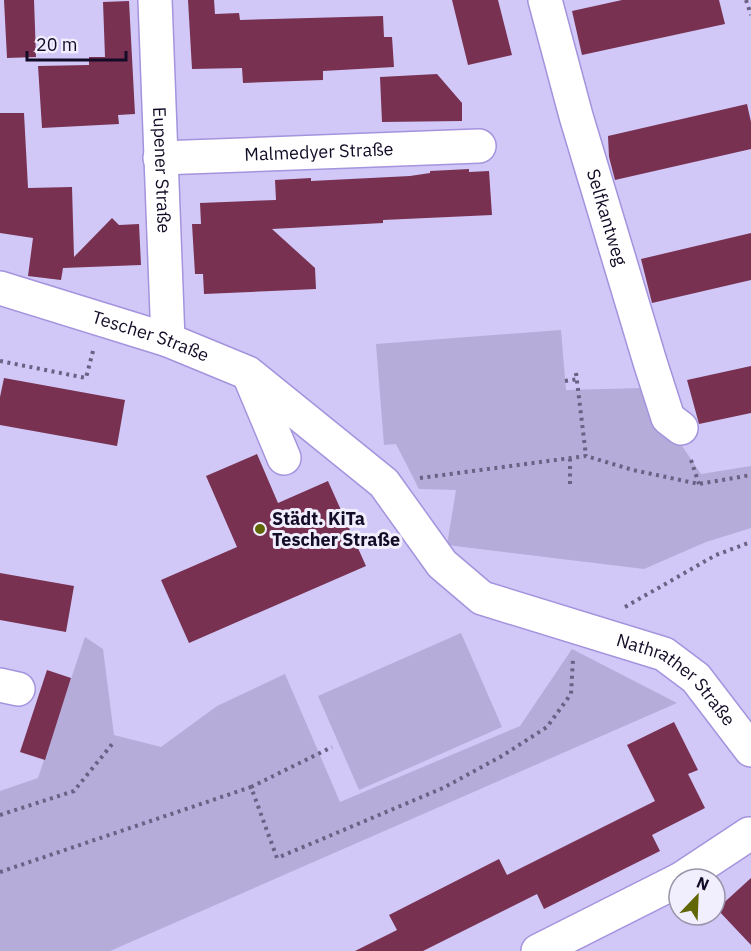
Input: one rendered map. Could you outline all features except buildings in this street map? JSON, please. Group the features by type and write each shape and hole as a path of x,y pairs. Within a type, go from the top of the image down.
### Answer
{"street":[{"name":"Eupener Straße","path":"155,0 168,340"},
{"name":"Selfkantweg","path":"545,0 576,116 650,362 668,418 681,428"},
{"name":"Malmedyer Straße","path":"160,158 479,146"},
{"name":"Tescher Straße","path":"0,288 168,340 248,373 384,483"},
{"path":"248,373 284,458"},
{"name":"Nathrather Straße","path":"384,483 441,564 482,598 664,654 696,678 751,750"},
{"path":"700,867 750,834"},
{"path":"538,951 667,886"}],"path":[{"path":"746,0 751,15"},
{"path":"0,362 86,378 101,319"},
{"path":"576,373 586,456"},
{"path":"565,381 578,380"},
{"path":"384,483 586,456 633,470 699,484 751,475"},
{"path":"570,459 570,484"},
{"path":"251,787 278,858 443,788 502,756 547,727 571,694 573,642 584,631 716,555 751,542"},
{"path":"0,815 74,791 113,743"},
{"path":"0,873 251,787 332,747"}],"shaded area":[{"path":"561,330 566,390 643,388 701,474 751,466 751,528 706,542 644,569 447,545 456,490 419,489 396,444 384,445 376,344"},
{"path":"461,633 502,727 359,790 318,696"},
{"path":"85,637 103,649 114,735 161,747 217,706 285,674 340,802 520,726 572,649 677,703 110,951 0,951 0,791 38,778"}],"place":[{"name":"Städt. KiTa Tescher Straße","path":"260,529"}]}
